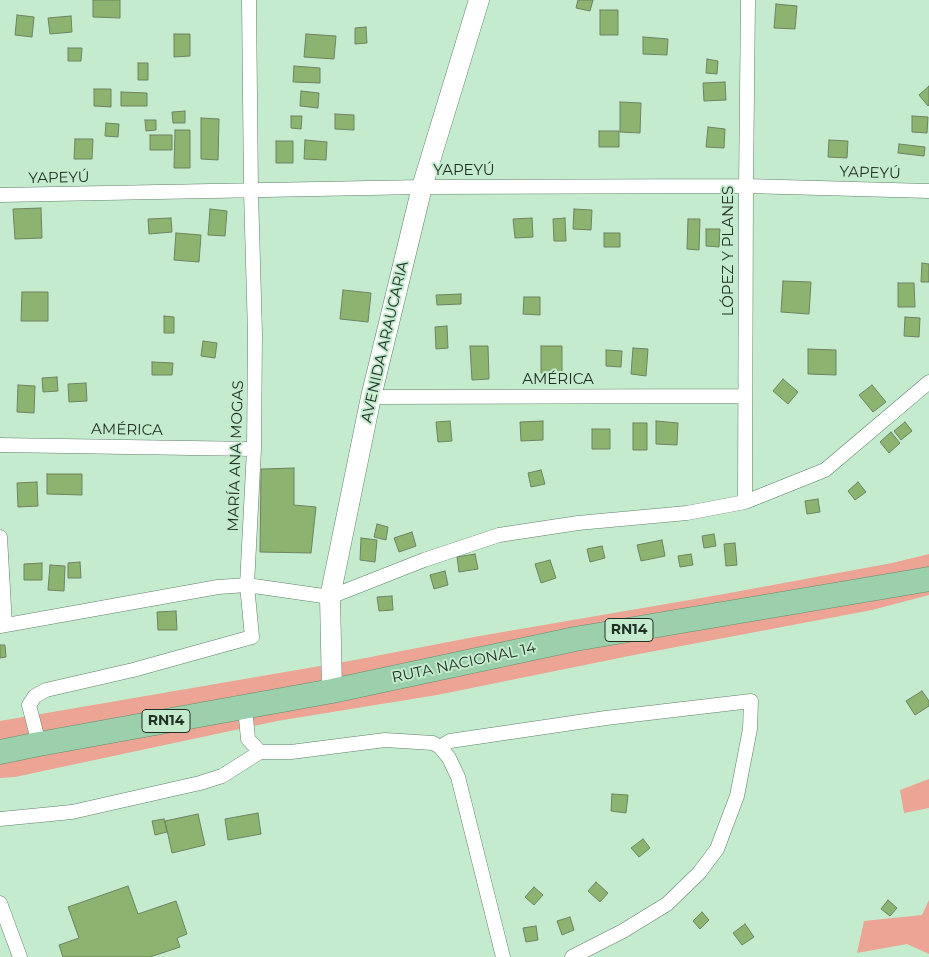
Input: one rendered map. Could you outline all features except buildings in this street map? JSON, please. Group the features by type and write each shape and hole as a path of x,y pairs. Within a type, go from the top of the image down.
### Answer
{"highway":[{"name":"RUTA NACIONAL 14","path":"0,752 332,691 575,639 929,579"}],"main road":[{"name":"AVENIDA ARAUCARIA","path":"332,691 330,597 371,397 422,187 479,0"}],"street":[{"name":"MARÍA ANA MOGAS","path":"39,744 29,705 35,696 46,690 133,670 252,637 248,585 254,448 256,334 251,191 249,0"},
{"name":"LÓPEZ Y PLANES","path":"745,502 748,0"},
{"name":"YAPEYÚ","path":"0,195 422,187 746,186 929,191"},
{"path":"0,537 3,625 218,587 248,585 330,597 424,560 498,535 578,523 687,513 745,502 825,470 929,382"},
{"name":"AMÉRICA","path":"371,397 745,396"},
{"name":"AMÉRICA","path":"0,445 254,448"},
{"path":"440,747 450,741 606,718 751,701 750,729 737,796 717,849 699,873 667,904 623,932 572,957"},
{"path":"245,707 248,739 260,752"},
{"path":"0,819 72,812 200,783 222,776 260,752 291,752 385,740 433,743 440,747 450,758 458,777 503,957"},
{"path":"0,903 20,957"}],"shaded area":[{"path":"929,554 929,595 872,610 639,654 437,695 277,721 15,777 0,778 0,721 724,594 892,563"},
{"path":"929,779 929,808 904,813 900,790"},
{"path":"929,900 929,954 907,944 857,953 864,921 922,915"}]}
